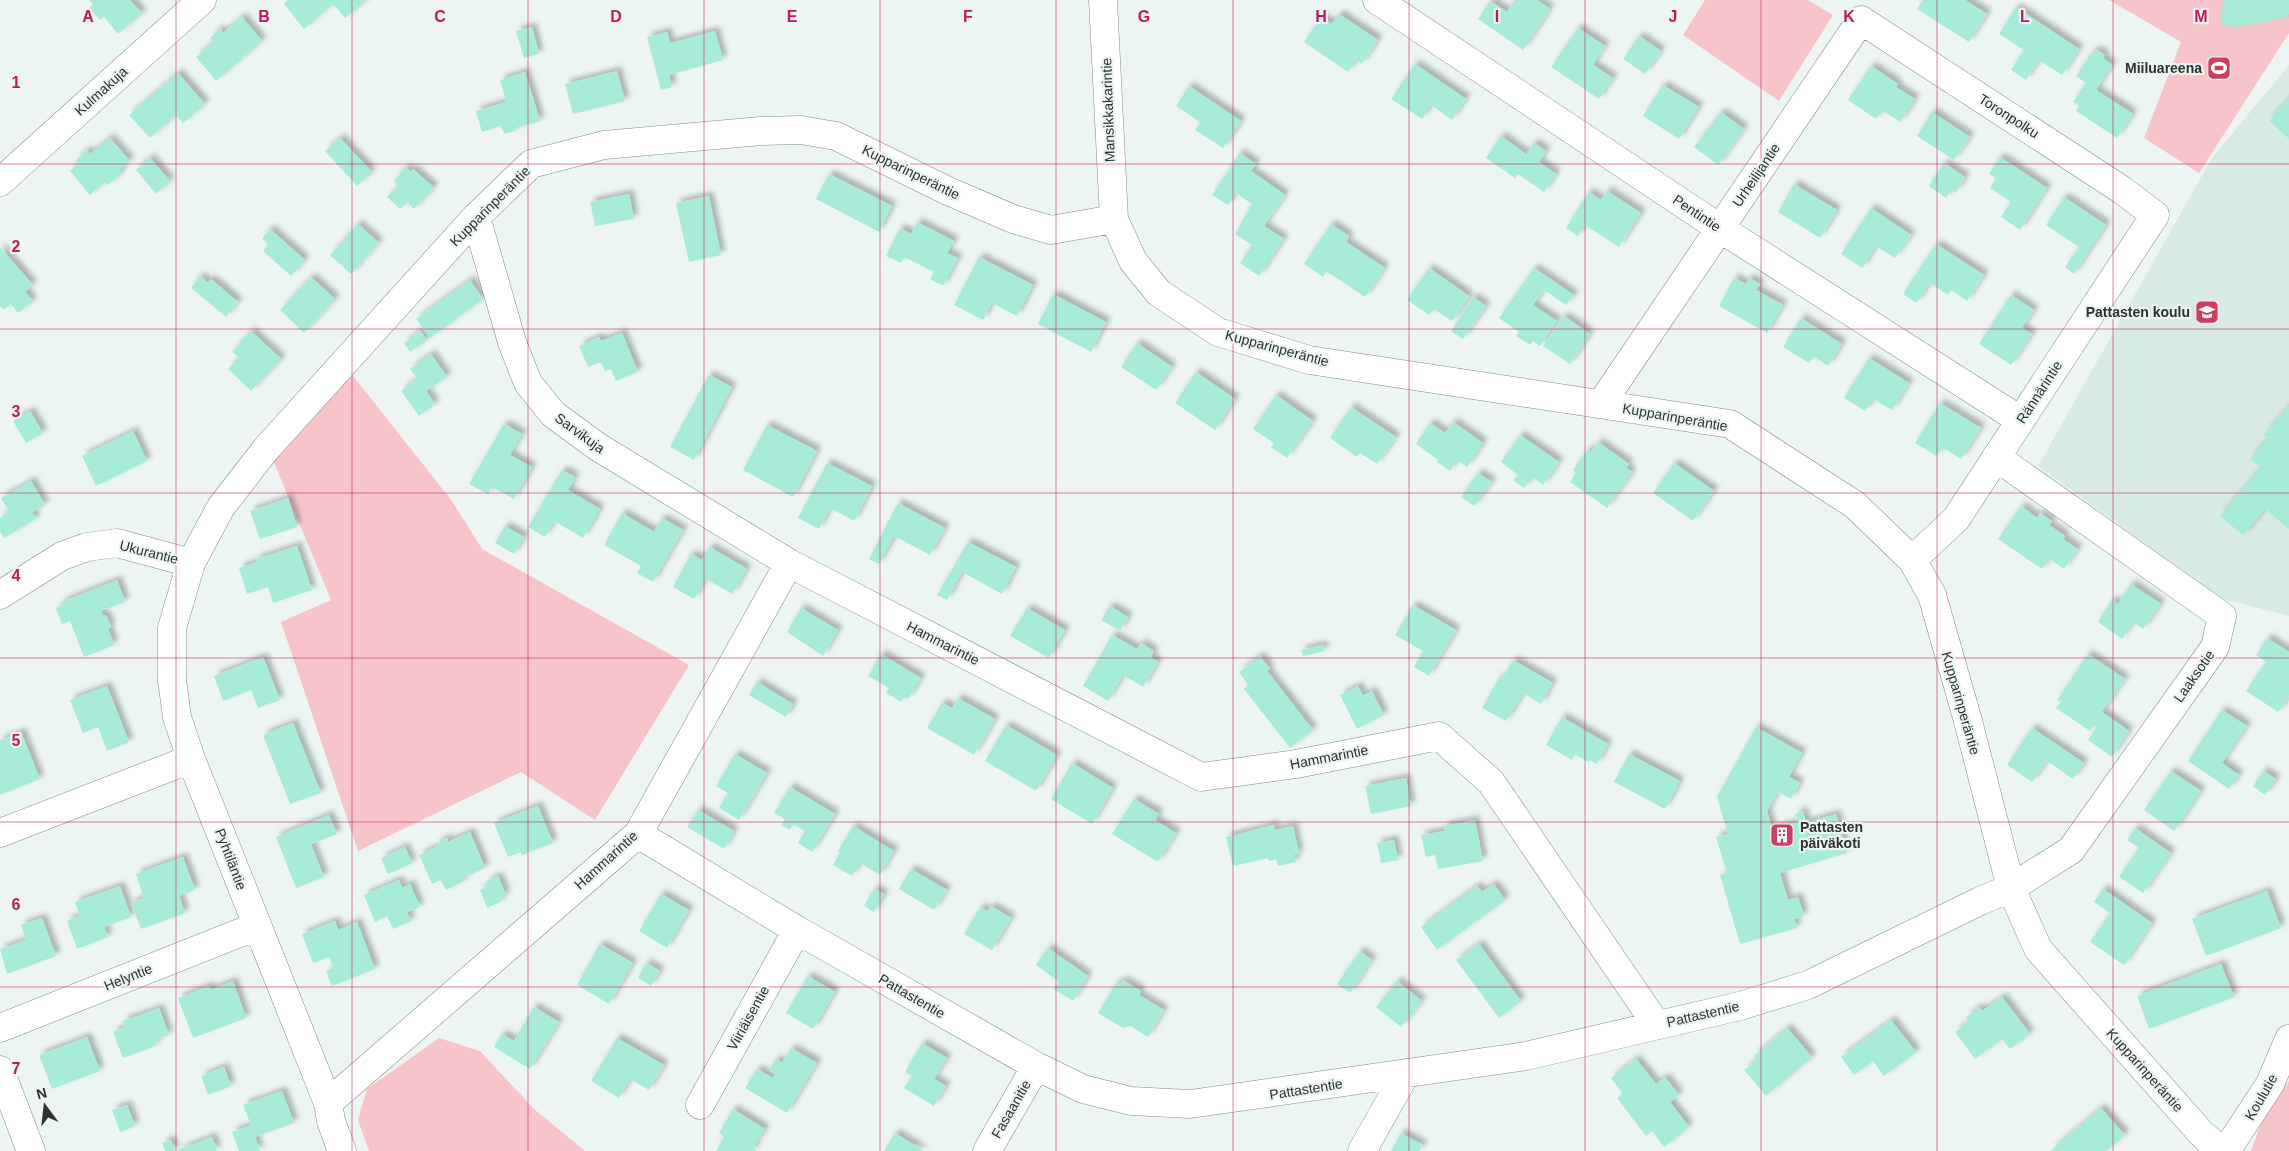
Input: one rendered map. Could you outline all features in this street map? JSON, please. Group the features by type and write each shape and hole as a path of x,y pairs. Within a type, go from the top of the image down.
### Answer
{"street":[{"name":"Kulmakuja","path":"0,182 202,0"},
{"name":"Mansikkakarintie","path":"1103,0 1114,219"},
{"name":"Pentintie","path":"1377,0 1721,229 2020,420"},
{"name":"Urheilijantie","path":"1601,404 1861,20"},
{"name":"Toronpolku","path":"1861,20 2122,190 2155,215"},
{"name":"Kupparinperäntie","path":"191,759 177,717 172,680 171,651 172,628 191,563 221,507 266,449 476,217 531,164 604,146 761,131 801,130 836,136 948,191 1013,219 1051,230 1114,219 1133,261 1159,293 1218,332 1309,360 1730,424 1855,505 1912,560 1932,595 1968,721 2011,888 2038,948 2201,1133 2221,1151"},
{"name":"Rännärintie","path":"1912,560 1956,520 2155,215"},
{"name":"Sarvikuja","path":"476,217 512,342 528,382 553,414 598,447 789,563"},
{"name":"Laaksotie","path":"1996,457 2222,616 2215,647 2070,850 2011,888"},
{"name":"Ukurantie","path":"0,595 62,556 87,547 117,543 191,563"},
{"name":"Hammarintie","path":"328,1103 638,834 789,563 1201,777 1296,764 1439,736 1491,782 1656,1024"},
{"path":"0,832 191,759"},
{"name":"Pyhtiläntie","path":"191,759 328,1103 331,1121 342,1151"},
{"name":"Pattastentie","path":"638,834 797,930 1036,1066 1083,1089 1131,1101 1190,1104 1526,1056 1656,1024 1740,1006 1808,986 1980,901 2011,888"},
{"name":"Helyntie","path":"0,1028 257,926"},
{"name":"Viiriäisentie","path":"700,1105 797,930"},
{"name":"Koulutie","path":"2226,1151 2270,1084 2289,1039"},
{"name":"Fasaanitie","path":"987,1151 1036,1066"},
{"path":"0,1070 31,1151"},
{"path":"1362,1151 1406,1073"}],"shaded area":[{"path":"1705,0 1808,0 1833,15 1779,101 1683,35"},
{"name":"Miiluareena","path":"2109,0 2289,0 2289,33 2199,173 2144,138 2181,42"},
{"name":"Pattasten koulu","path":"2289,65 2289,616 2220,598 2038,466 2212,158"},
{"path":"350,372 452,501 482,549 689,665 595,820 521,772 358,851 281,622 331,600 273,460"},
{"path":"439,1038 480,1051 534,1109 585,1151 369,1151 358,1120 367,1089"},
{"path":"2289,1081 2289,1151 2251,1151 2264,1115"}],"building":[{"path":"89,0 130,0 142,13 118,34 104,17 100,20 89,8 93,5"},
{"path":"288,0 367,0 345,18 333,4 304,29 284,4"},
{"path":"1515,0 1537,0 1550,9 1523,50 1478,19 1490,1 1507,12"},
{"path":"1923,0 1965,0 1987,14 1969,42 1917,9"},
{"path":"2223,0 2289,0 2289,14 2285,18 2236,27 2221,25"},
{"path":"2016,7 2079,49 2062,75 2039,60 2026,80 2011,70 2024,50 1999,34"},
{"path":"1339,14 1378,40 1362,64 1356,60 1348,72 1304,42 1321,17 1332,24"},
{"path":"242,17 262,41 216,81 196,57 214,42 210,38 220,29 223,33"},
{"path":"532,27 539,54 524,58 516,31"},
{"path":"1578,28 1605,46 1593,65 1613,78 1599,99 1551,67"},
{"path":"715,31 723,60 669,75 672,87 661,90 647,37 667,32 670,43"},
{"path":"1639,36 1661,51 1645,74 1623,59"},
{"path":"2097,50 2105,55 2103,58 2112,65 2096,90 2133,114 2117,138 2076,111 2079,106 2073,102 2086,83 2076,76 2093,51 2095,53"},
{"path":"1415,64 1466,99 1452,120 1431,105 1422,119 1391,99"},
{"path":"1871,66 1898,84 1896,87 1915,99 1900,122 1882,110 1876,119 1848,100"},
{"path":"617,71 625,101 573,114 565,84"},
{"path":"525,72 540,121 516,128 517,130 505,134 500,126 482,132 476,111 506,102 500,80"},
{"path":"178,73 205,104 183,123 176,115 150,138 129,115"},
{"path":"1663,85 1699,107 1679,139 1643,116"},
{"path":"1189,86 1241,121 1223,148 1195,130 1200,122 1176,106"},
{"path":"2289,98 2289,139 2269,121"},
{"path":"1721,112 1744,129 1718,165 1694,147"},
{"path":"1932,112 1970,137 1954,160 1917,136"},
{"path":"1501,136 1526,154 1534,143 1546,151 1539,162 1556,174 1544,192 1518,174 1515,178 1486,158"},
{"path":"110,138 130,161 119,170 122,173 108,185 105,182 90,195 70,171 79,163 76,160 87,150 90,154"},
{"path":"340,138 372,172 357,186 325,151"},
{"path":"1240,153 1256,164 1251,171 1285,195 1264,226 1284,239 1259,276 1240,263 1252,245 1235,234 1252,204 1236,193 1228,205 1212,195"},
{"path":"2000,157 2047,188 2020,230 2001,217 2011,202 1990,188 1996,178 1989,174"},
{"path":"150,158 170,181 156,194 136,170"},
{"path":"1944,163 1965,177 1956,192 1952,189 1946,198 1929,186"},
{"path":"406,167 411,172 413,169 434,188 414,209 407,202 400,209 387,197 398,185 394,181"},
{"path":"829,174 892,206 879,232 816,199"},
{"path":"1794,184 1837,210 1820,238 1778,212"},
{"path":"1607,191 1641,213 1619,247 1585,225 1578,236 1566,228 1589,192 1601,200"},
{"path":"629,194 634,219 595,226 590,202"},
{"path":"709,196 721,255 689,262 676,203"},
{"path":"2064,197 2106,225 2074,274 2065,267 2079,247 2046,225"},
{"path":"1871,208 1911,235 1895,258 1876,246 1862,268 1841,254"},
{"path":"917,222 954,241 947,253 958,258 943,286 930,279 934,272 904,257 901,263 886,256 900,228 911,234"},
{"path":"358,224 379,243 351,274 330,255"},
{"path":"1331,224 1349,236 1346,242 1385,268 1365,297 1326,271 1323,277 1304,264"},
{"path":"270,229 305,260 291,276 263,251 268,244 262,239"},
{"path":"1936,244 1984,275 1967,301 1951,290 1948,295 1930,283 1916,303 1903,294"},
{"path":"0,247 33,285 25,292 33,301 18,313 11,304 4,310 0,306"},
{"path":"979,257 1033,285 1017,316 992,303 983,320 954,305"},
{"path":"1429,268 1469,296 1452,321 1434,309 1429,315 1407,300"},
{"path":"1534,268 1574,295 1566,305 1544,290 1533,305 1557,321 1540,346 1533,341 1530,345 1516,336 1519,332 1499,318"},
{"path":"200,276 208,283 211,279 238,302 226,317 191,288"},
{"path":"311,277 335,299 304,333 280,310"},
{"path":"1734,278 1746,284 1749,278 1760,284 1756,290 1783,305 1767,333 1719,306"},
{"path":"470,280 483,299 430,338 416,319"},
{"path":"1053,294 1106,322 1091,352 1038,324"},
{"path":"2011,295 2034,310 2022,328 2032,334 2011,365 1979,344"},
{"path":"1473,297 1486,306 1463,339 1451,331"},
{"path":"1564,316 1590,334 1570,364 1543,346"},
{"path":"1801,318 1842,344 1828,366 1813,356 1809,363 1783,347"},
{"path":"251,331 281,359 251,391 228,369 239,358 232,352"},
{"path":"420,331 427,340 410,352 404,343"},
{"path":"622,333 638,372 616,381 611,369 605,371 601,362 588,367 579,346 599,337 601,341"},
{"path":"1137,343 1172,367 1156,390 1121,367"},
{"path":"431,354 447,377 426,391 435,404 419,416 401,391 417,378 410,369"},
{"path":"1869,358 1909,383 1892,410 1873,399 1865,411 1844,398"},
{"path":"1196,372 1235,399 1215,430 1175,403"},
{"path":"709,375 732,387 694,460 670,447"},
{"path":"1276,395 1313,421 1287,458 1271,447 1274,443 1253,429"},
{"path":"1940,403 1981,428 1961,459 1942,447 1936,456 1915,443"},
{"path":"2289,406 2289,529 2265,509 2243,535 2220,516 2261,468 2250,459 2268,438 2264,435"},
{"path":"1351,407 1396,437 1377,464 1360,453 1357,457 1330,438"},
{"path":"30,411 43,433 26,443 13,421"},
{"path":"1453,422 1483,443 1467,467 1457,460 1450,471 1416,444 1430,423 1445,433"},
{"path":"504,424 522,434 510,455 532,467 514,499 492,487 488,494 469,484"},
{"path":"767,425 817,451 793,497 743,470"},
{"path":"133,431 147,461 96,486 82,456"},
{"path":"1520,435 1559,462 1543,485 1532,477 1524,488 1513,480 1518,475 1501,462"},
{"path":"1598,442 1629,464 1626,468 1632,472 1607,508 1570,482 1576,473 1573,470 1588,449 1591,452"},
{"path":"827,463 872,486 854,521 830,508 819,529 798,518"},
{"path":"1674,463 1714,491 1693,521 1653,493"},
{"path":"562,470 575,477 568,490 600,509 583,538 554,521 545,537 528,527"},
{"path":"1478,473 1492,482 1474,506 1461,497"},
{"path":"31,481 45,505 32,512 36,519 4,538 0,531 0,518 9,512 1,498"},
{"path":"288,498 297,527 260,539 250,511"},
{"path":"898,503 945,528 930,555 894,536 879,564 869,559"},
{"path":"2021,506 2037,518 2040,513 2052,521 2049,525 2065,536 2063,539 2078,549 2064,569 2049,559 2042,569 1998,539"},
{"path":"622,513 654,532 662,518 683,530 653,582 637,573 641,566 604,545"},
{"path":"505,526 524,537 514,554 495,543"},
{"path":"968,542 1016,567 1002,594 962,572 947,600 937,595"},
{"path":"297,546 312,590 273,603 268,587 247,594 239,568 257,562 256,559"},
{"path":"710,547 747,569 732,594 706,579 694,599 673,587 691,554 702,560"},
{"path":"117,580 125,602 101,611 103,616 106,615 111,627 108,628 114,645 84,657 70,621 62,624 56,608 63,605 62,602"},
{"path":"2131,584 2161,604 2143,629 2133,622 2122,639 2098,622 2112,600 2118,604"},
{"path":"1413,605 1456,630 1429,676 1414,667 1423,651 1395,635"},
{"path":"1110,606 1128,617 1120,631 1101,620"},
{"path":"801,608 838,630 823,656 787,632"},
{"path":"1027,608 1065,630 1049,658 1010,636"},
{"path":"1112,635 1137,649 1141,643 1154,651 1151,657 1158,662 1143,687 1123,675 1108,701 1083,686"},
{"path":"2267,638 2289,652 2289,696 2278,712 2246,691 2266,662 2256,655"},
{"path":"1323,645 1325,651 1303,656 1301,650"},
{"path":"881,654 921,678 908,699 904,697 901,702 886,693 889,688 868,676"},
{"path":"2088,654 2125,679 2102,712 2129,731 2112,757 2088,740 2097,727 2094,725 2090,731 2056,708 2061,702 2057,700"},
{"path":"1260,656 1270,669 1267,671 1313,730 1290,748 1244,689 1248,685 1239,672"},
{"path":"263,657 280,700 258,708 251,690 223,701 214,676"},
{"path":"1513,660 1553,683 1541,704 1523,693 1506,721 1482,708 1499,678 1502,679"},
{"path":"757,682 793,704 786,717 749,695"},
{"path":"107,686 129,742 107,751 98,727 83,733 70,700"},
{"path":"1358,686 1363,696 1372,691 1384,715 1357,729 1340,695"},
{"path":"958,698 995,719 974,755 927,728 942,703 952,708"},
{"path":"2222,710 2247,726 2222,763 2239,775 2229,789 2188,761"},
{"path":"1562,717 1608,744 1597,764 1589,760 1588,762 1575,754 1572,760 1546,745"},
{"path":"293,723 321,793 290,804 263,735"},
{"path":"1006,725 1057,755 1036,791 985,761"},
{"name":"Pattasten päiväkoti","path":"1756,727 1802,753 1789,777 1800,783 1791,799 1778,792 1767,811 1772,829 1797,822 1795,814 1803,811 1806,823 1836,814 1847,853 1780,873 1788,900 1798,897 1804,916 1794,919 1797,928 1740,944 1720,875 1727,873 1716,837 1728,834 1717,797"},
{"path":"2032,728 2084,763 2073,779 2047,761 2032,782 2007,765"},
{"path":"21,732 40,779 0,795 0,740"},
{"path":"735,754 767,773 739,820 719,808 728,793 716,786"},
{"path":"1629,754 1680,781 1665,809 1614,782"},
{"path":"1072,763 1113,788 1092,824 1051,799"},
{"path":"2171,771 2201,791 2174,831 2144,810"},
{"path":"2263,771 2276,779 2265,795 2253,786"},
{"path":"1406,778 1411,806 1371,814 1365,786"},
{"path":"790,787 835,814 812,852 798,843 805,831 793,824 790,830 781,825 785,819 774,813"},
{"path":"1134,799 1159,814 1155,820 1176,833 1158,862 1112,834"},
{"path":"538,806 553,843 522,855 521,852 508,857 494,823"},
{"path":"698,810 734,831 724,849 687,827"},
{"path":"329,815 337,834 311,844 324,877 296,888 276,837"},
{"path":"1475,820 1483,861 1438,869 1435,855 1426,857 1421,835 1445,831 1444,826"},
{"path":"1274,825 1275,830 1293,826 1299,854 1294,855 1296,862 1278,866 1276,859 1269,861 1268,858 1233,866 1226,837"},
{"path":"853,826 894,851 880,875 860,863 852,876 833,865 840,852 838,851"},
{"path":"2135,828 2171,853 2143,893 2119,877 2139,848 2127,840"},
{"path":"470,832 485,868 463,878 464,881 446,890 441,880 432,884 419,855 438,846 437,843 447,838 448,842"},
{"path":"1394,840 1398,860 1381,863 1377,843"},
{"path":"405,847 412,863 388,874 381,858"},
{"path":"183,857 195,890 179,896 185,913 141,929 131,903 144,898 136,874"},
{"path":"911,869 947,890 934,910 899,889"},
{"path":"498,876 506,895 500,898 502,901 487,908 480,890 488,886 486,882"},
{"path":"399,880 402,888 410,884 420,907 407,912 411,921 393,929 387,916 375,922 364,895"},
{"path":"1494,884 1505,900 1437,950 1421,927 1477,886 1482,892"},
{"path":"120,886 131,917 104,927 108,937 77,949 67,921 80,916 75,902"},
{"path":"874,889 884,894 874,912 864,906"},
{"path":"2103,889 2152,923 2124,965 2090,942 2110,913 2094,902"},
{"path":"2267,891 2281,928 2206,956 2192,919"},
{"path":"661,894 689,910 667,948 639,931"},
{"path":"991,906 1011,918 992,950 964,934 980,907 988,911"},
{"path":"42,918 56,956 7,974 0,949 26,940 21,925"},
{"path":"335,921 338,930 357,922 375,969 332,986 326,971 333,968 329,957 313,963 302,934"},
{"path":"600,944 633,963 609,1004 577,985"},
{"path":"1479,944 1521,1001 1499,1018 1456,960"},
{"path":"1048,948 1088,976 1073,1001 1054,989 1059,982 1036,965"},
{"path":"1360,951 1372,960 1350,993 1337,984"},
{"path":"646,963 660,971 651,986 638,978"},
{"path":"2221,964 2234,997 2149,1029 2137,996"},
{"path":"808,976 835,992 813,1029 786,1013"},
{"path":"1123,980 1141,991 1139,995 1164,1010 1148,1037 1130,1026 1123,1028 1098,1013 1117,982 1121,984"},
{"path":"233,981 246,1018 193,1038 178,998 209,986 211,990"},
{"path":"1397,981 1422,1001 1401,1027 1376,1007"},
{"path":"2002,997 2030,1034 2010,1049 2002,1039 1975,1059 1955,1032 1969,1021 1966,1017 1979,1007 1982,1011"},
{"path":"534,1007 559,1022 530,1069 494,1047 502,1034 514,1041"},
{"path":"159,1008 169,1035 158,1039 155,1046 123,1058 113,1032 125,1027 123,1021"},
{"path":"1891,1020 1916,1052 1884,1076 1873,1061 1854,1075 1841,1057"},
{"path":"1787,1028 1812,1057 1766,1096 1744,1070 1757,1060 1754,1056"},
{"path":"87,1037 100,1071 52,1089 39,1055"},
{"path":"617,1038 664,1065 649,1090 630,1079 619,1098 591,1081"},
{"path":"922,1043 947,1058 934,1079 946,1086 934,1106 904,1088 912,1076 905,1072"},
{"path":"791,1048 817,1063 787,1113 745,1088 757,1069 773,1078 775,1074 769,1070 776,1059 782,1063"},
{"path":"1636,1059 1656,1084 1665,1077 1679,1095 1670,1102 1689,1127 1664,1147 1652,1131 1646,1136 1617,1098 1623,1094 1611,1078"},
{"path":"224,1067 231,1086 208,1095 201,1076"},
{"path":"282,1091 294,1123 255,1137 260,1151 239,1151 232,1132 251,1125 243,1105"},
{"path":"127,1105 135,1126 120,1132 112,1110"},
{"path":"2101,1108 2125,1135 2106,1151 2050,1151"},
{"path":"733,1109 765,1129 753,1148 757,1151 716,1151 724,1137 719,1133"},
{"path":"895,1133 924,1151 884,1151"},
{"path":"1401,1133 1423,1145 1419,1151 1391,1151"},
{"path":"212,1137 217,1151 175,1151"},
{"path":"171,1140 175,1151 165,1151 162,1143"}],"place":[{"name":"Miiluareena","path":"2219,68"},
{"name":"Pattasten koulu","path":"2207,312"},
{"name":"Pattasten päiväkoti","path":"1782,835"}]}
